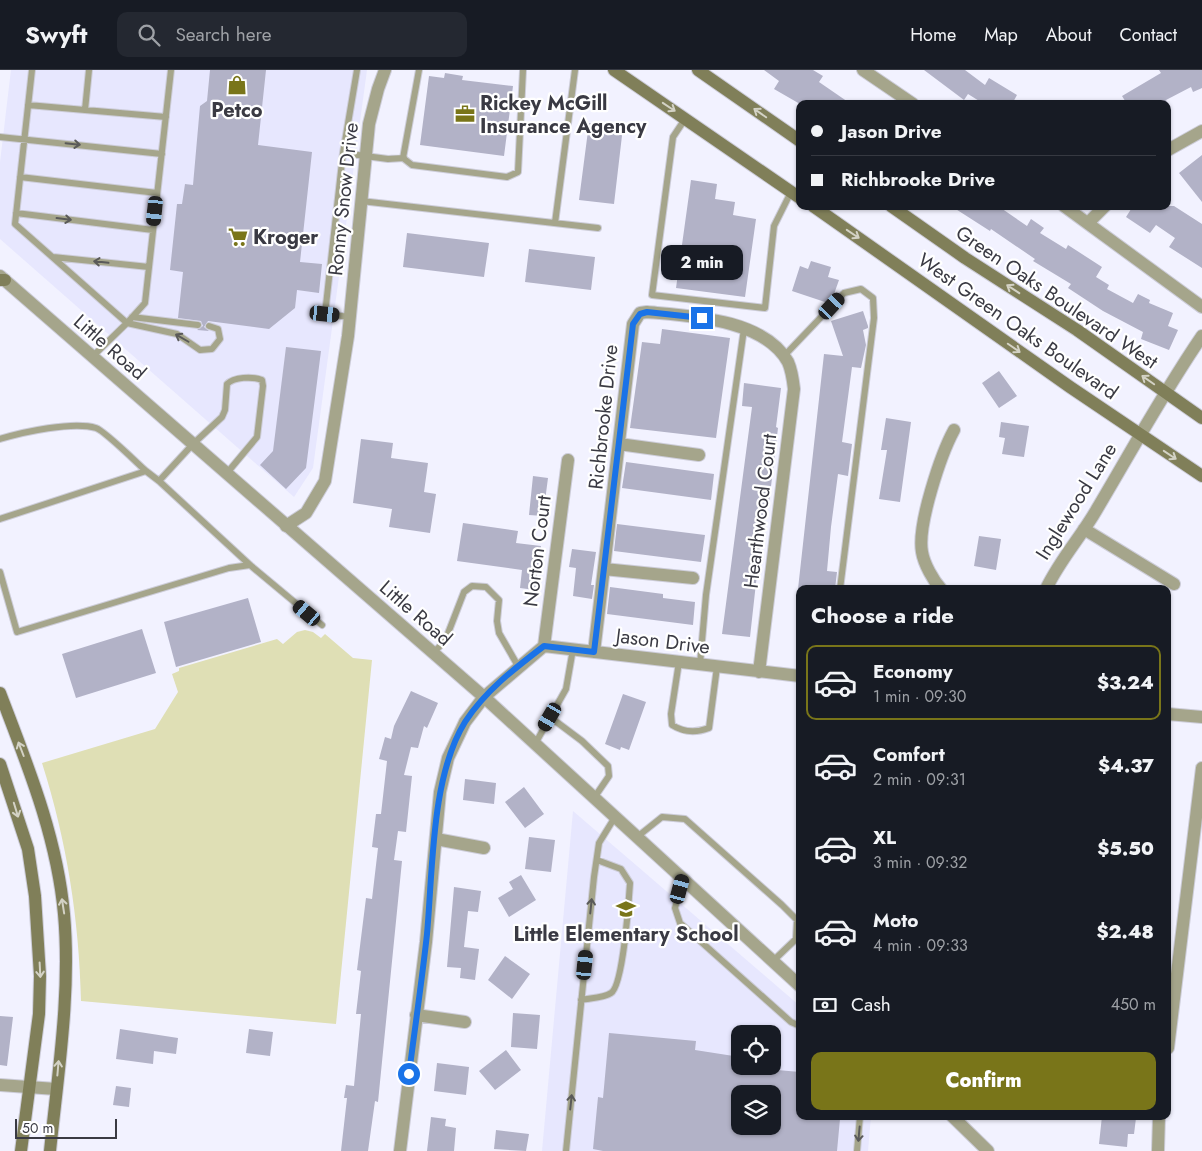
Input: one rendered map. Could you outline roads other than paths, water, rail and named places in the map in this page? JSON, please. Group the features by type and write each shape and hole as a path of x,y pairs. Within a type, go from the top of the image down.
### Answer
{"main road":[{"path":"614,70 796,195"},
{"path":"698,70 796,138"},
{"name":"West Green Oaks Boulevard","path":"819,210 1202,476"},
{"name":"Green Oaks Boulevard West","path":"897,210 964,258 1077,330 1202,418"},
{"path":"0,693 40,798 55,859 64,912 67,965 50,1151"},
{"path":"0,764 28,849 34,896 40,976 39,1014 21,1151"}],"street":[{"name":"Ronny Snow Drive","path":"286,526 306,513 325,481 350,317 369,124 385,70"},
{"path":"863,70 907,100"},
{"path":"1171,148 1202,131"},
{"path":"1069,210 1202,307"},
{"path":"1088,224 1101,210"},
{"name":"Little Road","path":"2,279 484,696 796,982"},
{"name":"Richbrooke Drive","path":"594,652 633,324 640,314 647,312 688,316 730,324 768,340 784,356"},
{"name":"Inglewood Lane","path":"1048,585 1058,564 1096,511 1164,391 1202,336"},
{"name":"Hearthwood Court","path":"759,672 794,389 792,371 784,356"},
{"path":"938,585 929,571 922,552 921,533 944,448 954,430"},
{"path":"619,444 699,455"},
{"name":"Norton Court","path":"544,646 568,460"},
{"path":"1084,529 1174,584"},
{"path":"604,568 693,578"},
{"path":"400,1151 440,792 448,758 465,722 484,696 544,646"},
{"name":"Jason Drive","path":"544,646 796,676"},
{"path":"1171,714 1202,717"},
{"path":"1171,1023 1202,768"},
{"path":"436,839 484,848"},
{"path":"416,1015 465,1022"},
{"path":"0,1085 56,1089"},
{"path":"956,1120 988,1151"},
{"path":"1158,1151 1159,1120"}],"lane":[{"path":"32,70 15,224 127,323 177,334 197,348 205,350 214,348 220,339 218,329 209,326"},
{"path":"85,110 90,70"},
{"path":"92,357 145,303 171,70"},
{"path":"350,317 325,314 343,153 358,70"},
{"path":"404,158 419,70"},
{"path":"343,153 388,159 404,158 412,165 508,177 518,172 523,70"},
{"path":"555,223 575,70"},
{"path":"28,105 166,116"},
{"path":"685,119 673,138 652,295 765,308 774,226 796,195"},
{"path":"0,137 24,138 162,154"},
{"path":"20,177 157,192"},
{"path":"361,201 598,228"},
{"path":"16,213 153,230"},
{"path":"52,257 149,268"},
{"path":"784,356 844,293 861,288 873,298 874,318 841,585"},
{"path":"132,317 198,325"},
{"path":"700,664 709,576 744,329"},
{"path":"159,481 193,444 222,418 225,410 227,384 234,380 257,378 262,380 263,386 258,437 226,474"},
{"path":"0,439 24,432 72,427 97,428 159,481 250,565 322,625"},
{"path":"0,519 146,471"},
{"path":"0,572 17,632 229,568 250,565"},
{"path":"433,653 445,641 464,592 472,586 486,587 499,600 497,621 499,633 518,666"},
{"path":"535,744 566,689 573,650"},
{"path":"679,662 671,714 672,725 680,730 700,732 709,728 716,666"},
{"path":"550,717 582,741 608,766 609,776 594,798"},
{"path":"566,1151 599,843 615,817"},
{"path":"637,837 662,817 685,819 782,905 796,920 796,938 773,961"},
{"path":"581,1000 611,993 618,986 626,931 630,883 621,869 597,860"},
{"path":"683,879 675,908 680,923 791,1022 796,1024"},
{"path":"857,1151 860,1120"}],"place":[{"name":"Petco","path":"237,85"},
{"name":"Rickey McGill Insurance Agency","path":"465,114"},
{"name":"Kroger","path":"238,237"},
{"name":"Little Elementary School","path":"626,909"}]}
